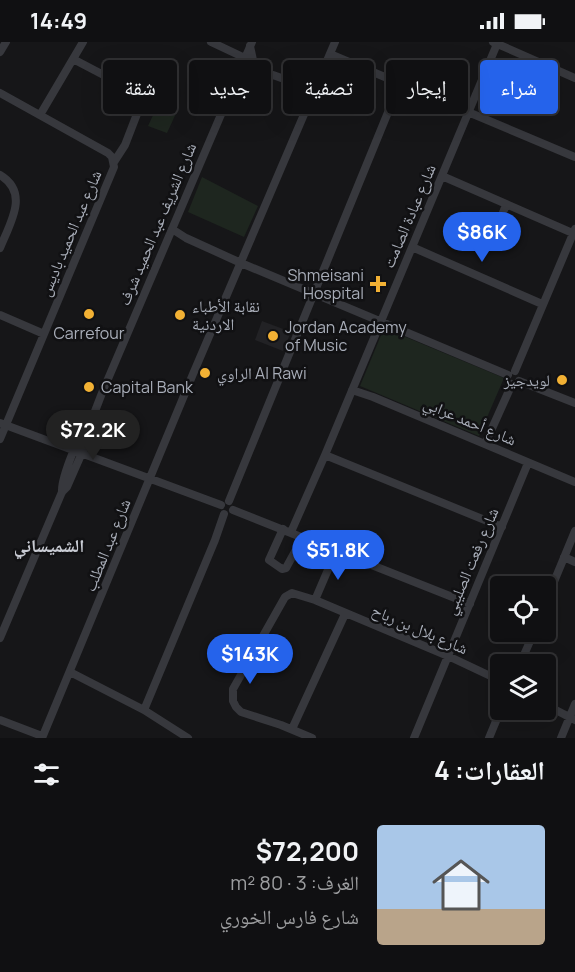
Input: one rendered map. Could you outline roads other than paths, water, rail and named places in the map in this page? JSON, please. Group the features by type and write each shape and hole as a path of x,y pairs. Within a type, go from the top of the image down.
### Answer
{"street":[{"path":"0,52 6,42"},
{"path":"40,115 82,42"},
{"path":"211,42 245,58"},
{"name":"شارع عبد المطلب","path":"327,60 335,42"},
{"path":"495,43 575,78"},
{"name":"شارع عبادة الصامت","path":"468,111 495,43"},
{"path":"251,44 253,60"},
{"name":"شارع الشريف عبد الحميد شرف","path":"245,58 251,44"},
{"path":"330,54 386,77"},
{"path":"73,59 136,92 134,96 136,100 142,101 125,145 114,162"},
{"name":"شارع عبد الحميد باديس","path":"0,93 108,153 114,162 112,173 44,334 3,424 0,439"},
{"path":"468,111 575,157"},
{"name":"شارع الشريف عبد الحميد شرف","path":"0,638 62,492 63,481 78,453 86,424 92,419 221,114"},
{"name":"شارع عبد المطلب","path":"42,737 304,114"},
{"path":"3,424 151,478 231,513 231,506 313,293 387,114"},
{"name":"شارع عبادة الصامت","path":"303,537 286,568 269,560 325,455 467,114"},
{"path":"0,175 11,183 17,200 0,248"},
{"path":"442,176 574,232 511,373"},
{"path":"489,247 506,205"},
{"path":"172,229 186,238 241,263 520,375 485,444"},
{"path":"168,239 186,238"},
{"path":"412,248 543,304"},
{"path":"0,315 44,334"},
{"path":"516,383 575,403"},
{"name":"شارع أحمد عرابي","path":"352,390 575,482"},
{"path":"325,455 502,527"},
{"name":"شارع رفعت الصليبي","path":"414,738 528,463"},
{"path":"231,506 336,551 470,604"},
{"path":"144,710 215,540 222,510"},
{"path":"556,577 575,531"},
{"path":"315,600 336,551"},
{"path":"564,557 575,562"},
{"name":"شارع بلال بن رباح","path":"312,738 241,712 233,702 233,689 288,595 296,593 315,600 490,676"},
{"path":"292,729 345,614"},
{"path":"70,672 144,710 188,738"},
{"path":"561,738 572,719 575,704"},
{"path":"556,710 572,719"},
{"path":"0,720 42,737"},
{"path":"489,738 496,720"}],"place":[{"name":"Shmeisani Hospital","path":"378,284"},
{"name":"Carrefour","path":"89,314"},
{"name":"نقابة الأطباء الاردنية","path":"180,315"},
{"name":"Jordan Academy of Music","path":"273,336"},
{"name":"الراوي Al Rawi","path":"205,373"},
{"name":"لويدجيز","path":"562,380"},
{"name":"Capital Bank","path":"89,387"}],"district":[{"name":"الشميساني","path":"49,546"}]}
